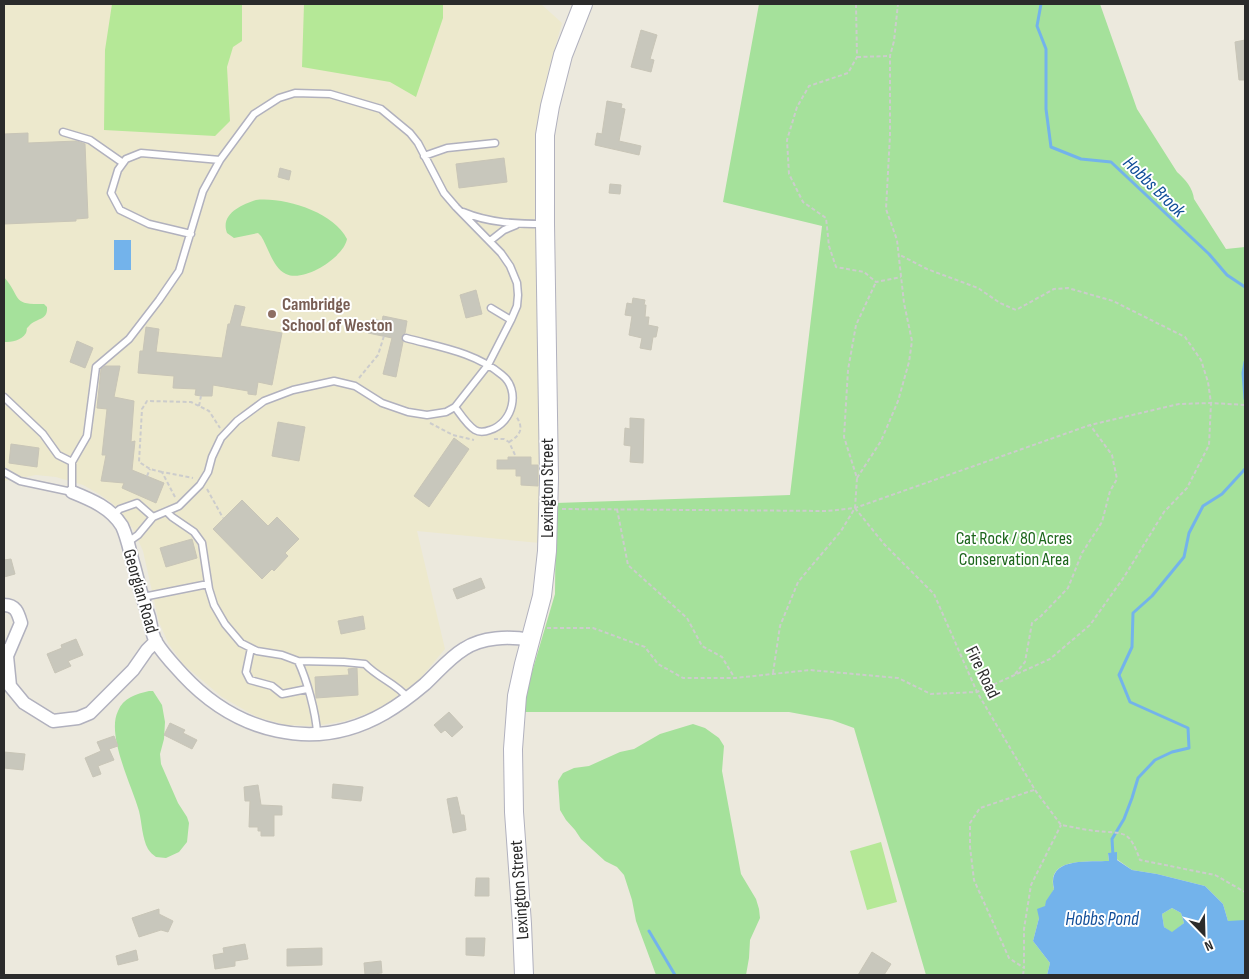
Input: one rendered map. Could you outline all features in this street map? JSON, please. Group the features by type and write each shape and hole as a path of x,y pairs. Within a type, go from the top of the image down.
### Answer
{"street":[{"name":"Lexington Street","path":"524,975 513,749 517,696 544,588 548,509 545,143 548,117 563,55 584,4"},
{"path":"72,492 88,498 114,514"},
{"name":"Georgian Road","path":"114,514 122,526 128,542 156,641 197,690 230,714 271,730 318,734 360,725 383,714 408,698 454,656 469,646 496,638 511,638 532,634"},
{"path":"4,605 10,605 17,611 21,623 5,653 10,686 24,703 53,722 78,718 90,713 133,670 156,641"}],"lane":[{"path":"4,472 20,481 72,492 72,462 87,436 96,367 128,339 179,271 203,191 220,160 254,114 279,98 295,94 330,94 382,109 413,136 441,187 460,211 508,261 516,283 517,306 488,365 455,407 446,412 427,415 408,412 382,403 355,386 334,382 293,390 264,401 237,421 220,438 208,472 200,485 179,506 154,518 138,535 128,542"},
{"path":"62,132 90,140 123,163"},
{"path":"424,156 442,149 494,143"},
{"path":"191,234 149,224 120,210 111,193 118,170 126,159 141,153 220,160"},
{"path":"460,211 478,217 520,224 545,224"},
{"path":"490,241 508,227 520,224"},
{"path":"491,308 511,320"},
{"path":"406,338 467,354 504,376 509,384 512,393 510,413 501,425 495,429 480,432 474,429 455,407"},
{"path":"4,397 43,434 58,455 72,462"},
{"path":"114,514 120,509 137,503 154,518"},
{"path":"167,512 194,532 202,543 208,584 214,605 241,642 251,648 282,655 298,661 365,664 372,671 398,688 408,698"},
{"path":"143,597 208,584"},
{"path":"251,648 246,670 248,679 272,686 283,694 307,689"},
{"path":"298,661 305,677 315,714 318,734"}],"path":[{"path":"856,4 857,57 848,73 809,86 797,107 787,140 789,174 803,202 826,218 829,246 836,267 864,272 876,282"},
{"path":"857,478 881,441 898,401 909,362 912,341 904,303 900,255 886,209 890,135 890,56 894,41 898,4"},
{"path":"857,57 890,56"},
{"path":"532,634 593,628 645,648 658,664 683,678 735,678 810,670 898,678 931,694 977,692 1050,658 1090,625 1124,577 1164,512 1187,488 1209,445 1211,403 1208,382 1201,360 1185,337 1113,301 1068,288 1054,288 1016,310 1000,303 978,288 928,269 900,255"},
{"path":"876,282 901,277"},
{"path":"773,674 780,626 798,582 841,531 855,508 857,478 844,437 848,370 856,325 876,282"},
{"path":"355,386 360,376 378,355 384,336"},
{"path":"199,407 201,396"},
{"path":"223,518 202,480 162,472 139,462 142,409 147,401 190,402 209,411 224,434"},
{"path":"548,509 827,511 855,508 1090,425 1179,404 1245,405"},
{"path":"509,442 521,432 518,419 510,413"},
{"path":"977,692 1015,674 1025,662 1032,623 1068,588 1082,553 1102,522 1110,491 1117,479 1112,454 1090,425"},
{"path":"147,476 150,468"},
{"path":"162,472 179,506"},
{"name":"Fire Road","path":"855,508 884,544 934,594 977,692 1034,790 1061,824"},
{"path":"616,509 628,565 687,618 702,646 722,657 735,678"},
{"path":"1024,968 1009,958 974,880 970,847 970,823 980,808 1034,790"},
{"path":"1023,975 1024,929 1031,884 1061,824 1097,831 1119,832 1130,837 1140,860 1215,875 1245,892"}],"shaded area":[{"name":"Cambridge School of Weston","path":"4,4 541,4 562,23 548,72 540,114 542,465 540,543 417,531 445,649 419,680 381,709 345,721 314,726 286,725 257,717 222,697 184,665 168,643 159,622 143,551 133,529 113,504 83,485 56,477 36,475 4,481"}],"green space":[{"path":"112,4 242,4 242,41 233,47 227,67 230,121 215,136 104,130 105,50"},
{"path":"304,4 443,4 443,18 416,97 390,82 302,67"},
{"name":"Cat Rock / 80 Acres Conservation Area","path":"759,4 1100,4 1137,109 1177,172 1188,184 1194,199 1226,249 1245,247 1245,921 1228,921 1223,904 1205,886 1132,870 1108,853 1109,861 1071,863 1062,866 1056,871 1053,879 1054,889 1039,918 1033,941 1050,963 1047,975 926,975 854,728 832,720 789,712 522,712 522,706 555,594 556,503 790,495 822,226 723,202"},
{"path":"256,200 280,201 294,204 320,214 340,229 347,239 344,246 331,260 312,272 294,276 286,274 274,262 258,233 234,238 227,233 226,221 233,211"},
{"path":"4,277 18,299 26,303 44,304 47,307 46,315 32,323 22,338 16,341 4,342"},
{"path":"153,691 162,705 165,722 164,739 160,754 161,764 189,823 187,842 179,852 166,858 156,857 146,845 139,811 121,761 115,733 115,721 123,703 135,695"},
{"path":"693,724 705,728 719,738 724,746 722,771 741,874 756,899 759,909 760,918 750,940 746,975 656,975 636,921 624,875 617,867 605,861 581,839 560,810 558,781 563,773 574,768 589,766 620,752 634,749 660,734"},
{"path":"881,842 897,902 867,910 850,851"},
{"path":"1172,908 1181,913 1184,923 1172,933 1164,927 1162,914"}],"water":[{"path":"114,240 131,240 131,270 114,270"},
{"name":"Hobbs Pond","path":"1117,852 1117,860 1132,870 1205,886 1223,904 1228,921 1245,920 1245,975 1047,975 1050,963 1033,941 1039,918 1037,909 1045,906 1054,889 1053,879 1056,871 1062,866 1071,863 1109,861 1108,853","holes":["1172,908 1181,913 1184,923 1172,932 1164,927 1162,914"]}],"building":[{"path":"641,30 657,35 650,59 654,60 651,72 631,67"},
{"path":"1245,40 1245,80 1239,80 1235,42"},
{"path":"607,101 622,104 621,108 625,109 619,141 641,146 639,155 595,145 597,133 602,134"},
{"path":"28,133 28,143 77,141 85,144 88,218 76,219 76,221 4,224 4,134"},
{"path":"504,158 507,182 459,188 456,164"},
{"path":"280,168 291,171 289,180 278,177"},
{"path":"610,184 621,185 620,194 609,193"},
{"path":"476,290 482,314 466,318 460,295"},
{"path":"633,298 645,300 645,317 649,317 648,325 658,327 656,337 653,337 651,350 640,348 642,338 629,335 632,316 625,315 627,303 632,304"},
{"path":"235,305 245,307 240,326 282,333 272,385 258,382 256,395 248,394 248,391 213,385 212,396 201,396 195,395 196,389 173,388 174,376 138,373 140,351 143,351 146,327 159,329 156,352 222,358 228,324 230,324"},
{"path":"383,316 407,321 405,333 401,337 403,342 396,377 383,374 392,338 368,333 371,319 382,321"},
{"path":"77,341 93,348 85,368 70,362"},
{"path":"105,366 120,366 114,397 134,401 131,442 135,441 132,470 164,483 156,503 122,488 124,483 101,481 106,455 102,455 107,409 97,408 101,369"},
{"path":"630,418 644,419 643,463 630,462 631,446 624,445 625,428 630,429"},
{"path":"278,422 305,427 299,461 272,456"},
{"path":"454,438 469,449 429,507 414,496"},
{"path":"11,444 39,448 37,467 9,463"},
{"path":"508,457 531,457 531,465 538,465 538,486 521,485 521,476 516,476 516,469 497,469 497,460 508,460"},
{"path":"242,500 268,526 277,517 299,539 285,553 288,556 274,571 272,569 262,579 213,529"},
{"path":"192,539 197,558 166,567 160,548"},
{"path":"11,559 15,574 4,577 4,560"},
{"path":"481,578 485,588 457,599 453,589"},
{"path":"363,616 365,629 341,634 338,621"},
{"path":"76,639 83,655 68,661 71,666 55,673 47,654 62,648 61,645"},
{"path":"357,668 358,695 316,698 315,677 349,675 348,669"},
{"path":"449,712 463,727 452,737 445,730 441,733 434,725"},
{"path":"170,723 185,730 183,733 197,740 192,749 164,735"},
{"path":"114,736 118,746 109,749 114,760 98,766 101,774 93,777 85,758 101,751 97,742"},
{"path":"4,752 25,754 23,770 4,768"},
{"path":"333,784 363,787 361,801 332,798"},
{"path":"258,785 261,805 282,806 282,815 274,815 274,836 261,836 261,831 258,831 258,827 249,827 250,801 245,801 244,787"},
{"path":"457,797 461,815 464,815 466,830 453,833 447,799"},
{"path":"476,878 489,878 489,896 475,896"},
{"path":"159,909 159,914 173,921 168,932 161,930 139,937 132,918"},
{"path":"466,938 485,938 484,956 466,955"},
{"path":"245,944 248,959 235,961 235,966 215,969 213,955 224,953 223,948"},
{"path":"322,948 322,965 287,966 287,949"},
{"path":"136,950 138,960 118,965 116,956"},
{"path":"872,952 891,964 884,975 858,975"},
{"path":"381,961 382,973 365,975 364,963"}],"waterway":[{"name":"Hobbs Brook","path":"1041,4 1037,26 1046,49 1046,109 1051,147 1081,159 1111,162 1209,254 1227,275 1245,287"},
{"name":"Hobbs Brook","path":"1245,362 1243,373 1245,399"},
{"name":"Hobbs Brook","path":"1113,856 1112,839 1124,819 1138,778 1155,760 1172,752 1189,748 1188,728 1130,702 1119,675 1132,647 1133,613 1152,596 1184,557 1189,533 1203,506 1222,494 1245,469"},
{"path":"649,931 675,975"}],"place":[{"name":"Cambridge School of Weston","path":"272,314"}]}
